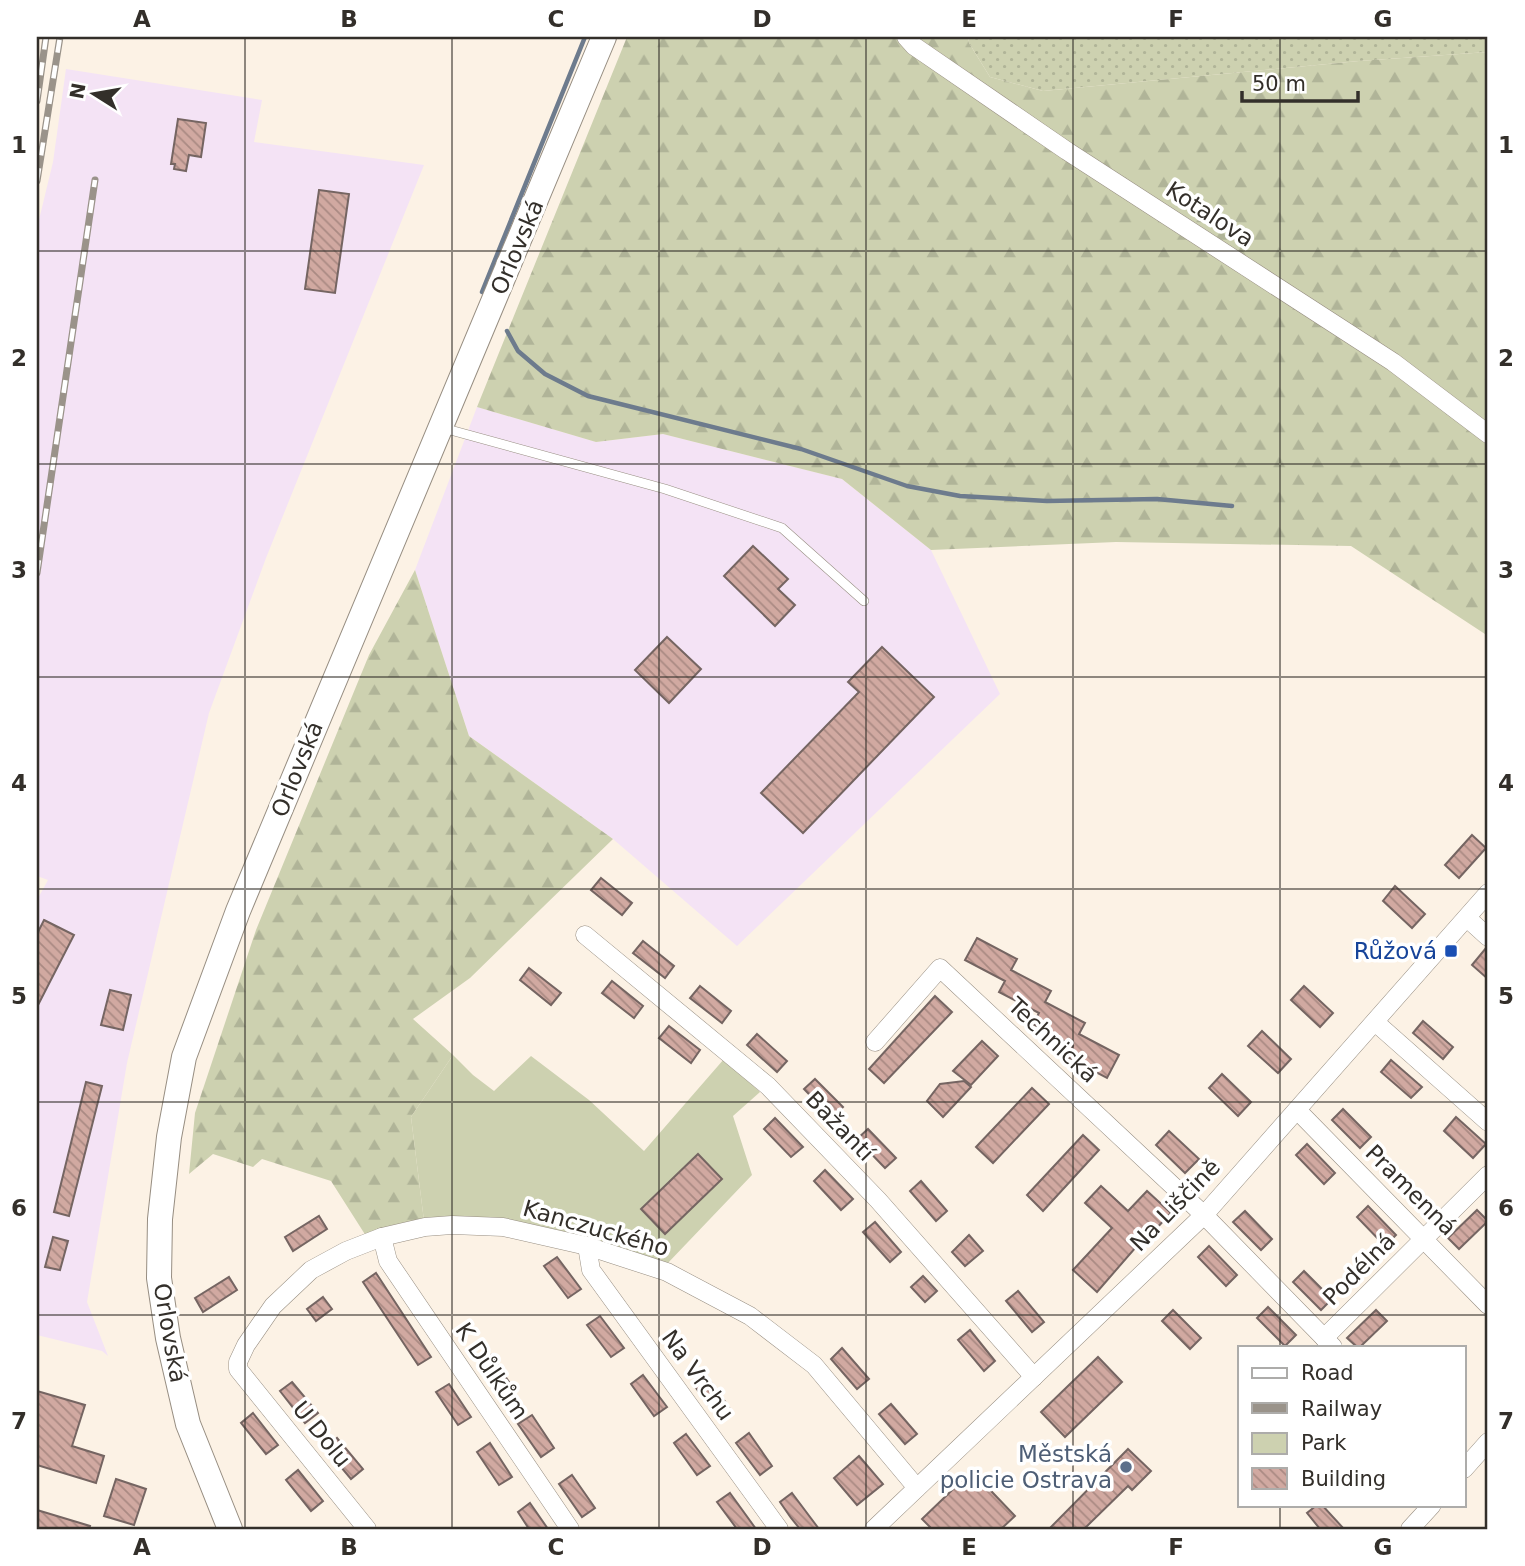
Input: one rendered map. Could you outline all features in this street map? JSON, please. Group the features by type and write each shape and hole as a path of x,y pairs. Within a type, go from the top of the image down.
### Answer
{"main road":[{"name":"Orlovská","path":"230,1529 188,1424 168,1338 159,1278 160,1219 176,1097 188,1046 238,911 604,37"}],"street":[{"name":"Kotalova","path":"905,37 914,46 1067,151 1393,362 1488,434"},
{"name":"Na Liščině","path":"874,1529 1204,1215 1488,893"},
{"path":"1467,918 1488,937"},
{"name":"Bažantí","path":"585,935 768,1086 878,1200 1034,1377"},
{"name":"Technická","path":"875,1042 940,968 1204,1215"},
{"path":"1375,1022 1488,1122"},
{"name":"Pramenná","path":"1297,1110 1488,1305"},
{"name":"Podélná","path":"1329,1343 1424,1238 1488,1175"},
{"path":"1204,1215 1329,1343"},
{"name":"Kanczuckého","path":"238,1369 238,1362 246,1345 273,1307 311,1270 346,1251 382,1237 425,1227 478,1225 513,1229 587,1246 667,1272 750,1317 814,1365 917,1488"},
{"name":"K Důlkům","path":"382,1237 388,1261 570,1529"},
{"name":"Na Vrchu","path":"587,1246 591,1270 779,1529"},
{"name":"U Dolu","path":"238,1369 367,1529"},
{"path":"1466,1467 1488,1442"},
{"path":"1410,1529 1431,1506"}],"lane":[{"path":"442,428 665,489 782,528 864,601"}],"shaded area":[{"path":"66,69 262,100 254,142 424,165 266,558 209,713 127,1063 87,1302 108,1356 102,1351 37,1335 37,900 48,880 37,876 37,228 53,162"},
{"path":"477,407 596,442 663,434 842,479 931,550 1000,694 737,946 613,839 469,736 415,570"}],"green space":[{"path":"627,37 968,37 990,77 1043,91 1359,61 1488,52 1488,636 1351,546 1116,542 931,550 842,479 663,434 596,442 477,407"},
{"path":"968,37 1488,37 1488,52 1359,61 1043,91 990,77"},
{"path":"415,570 469,736 613,839 470,978 413,1019 453,1055 411,1117 424,1221 366,1236 331,1181 262,1159 253,1167 213,1154 189,1174 195,1113 256,930 369,655"},
{"path":"453,1055 494,1091 531,1056 589,1100 644,1151 724,1059 760,1092 733,1116 752,1175 666,1265 424,1221 411,1117"}],"building":[{"path":"178,119 206,123 201,157 189,155 186,171 174,169 175,164 171,164"},
{"path":"319,190 349,194 335,293 305,289"},
{"path":"753,546 788,579 778,589 795,605 775,626 724,576"},
{"path":"667,637 701,669 669,703 635,670"},
{"path":"882,647 934,697 803,833 761,793 859,692 848,682"},
{"path":"1472,835 1486,848 1459,878 1445,865"},
{"path":"601,878 632,903 622,915 591,890"},
{"path":"1395,886 1425,914 1412,928 1383,901"},
{"path":"44,920 74,935 37,1007 37,934"},
{"path":"977,938 1017,959 1011,970 1051,991 1045,1002 1085,1023 1079,1034 1119,1055 1107,1078 1067,1057 1073,1046 1033,1024 1039,1013 999,992 1005,981 965,960"},
{"path":"643,941 674,966 665,978 633,953"},
{"path":"1488,948 1488,979 1472,965"},
{"path":"529,968 561,993 551,1005 520,980"},
{"path":"612,981 643,1006 634,1018 602,993"},
{"path":"700,986 731,1011 722,1023 690,998"},
{"path":"1304,986 1333,1013 1320,1027 1291,1000"},
{"path":"110,990 131,995 123,1030 101,1025"},
{"path":"935,996 952,1012 884,1083 869,1069"},
{"path":"1423,1021 1453,1047 1443,1059 1413,1033"},
{"path":"669,1026 700,1050 691,1063 659,1038"},
{"path":"1262,1031 1291,1059 1278,1073 1248,1046"},
{"path":"757,1034 787,1061 777,1072 747,1045"},
{"path":"982,1041 998,1056 971,1085 953,1071"},
{"path":"1391,1060 1422,1087 1411,1098 1381,1072"},
{"path":"1222,1074 1251,1102 1238,1116 1209,1088"},
{"path":"815,1079 843,1107 832,1118 804,1089"},
{"path":"964,1081 971,1087 943,1117 927,1101 940,1084"},
{"path":"86,1082 102,1086 69,1216 54,1212"},
{"path":"1032,1088 1049,1104 993,1163 976,1147"},
{"path":"1343,1109 1371,1137 1360,1148 1332,1120"},
{"path":"1456,1117 1486,1144 1473,1158 1444,1131"},
{"path":"775,1118 803,1147 791,1157 764,1129"},
{"path":"868,1129 896,1158 885,1168 857,1139"},
{"path":"1169,1131 1199,1159 1185,1173 1156,1145"},
{"path":"1083,1135 1099,1150 1043,1211 1027,1195"},
{"path":"1307,1144 1335,1173 1324,1184 1296,1155"},
{"path":"698,1154 722,1179 665,1234 641,1209"},
{"path":"825,1170 853,1199 841,1210 814,1181"},
{"path":"921,1181 947,1211 936,1221 910,1191"},
{"path":"1101,1186 1128,1211 1147,1191 1171,1213 1151,1234 1149,1232 1097,1292 1073,1270 1112,1228 1085,1203"},
{"path":"1368,1206 1396,1235 1385,1246 1357,1217"},
{"path":"1477,1210 1488,1221 1459,1249 1448,1238"},
{"path":"1245,1211 1272,1239 1261,1250 1233,1222"},
{"path":"319,1216 327,1229 293,1251 285,1237"},
{"path":"875,1222 901,1252 890,1262 863,1232"},
{"path":"969,1235 983,1251 965,1266 952,1252"},
{"path":"53,1237 68,1241 60,1270 45,1267"},
{"path":"1209,1246 1237,1275 1226,1286 1198,1257"},
{"path":"557,1257 581,1289 568,1298 544,1266"},
{"path":"1304,1271 1332,1299 1321,1310 1293,1282"},
{"path":"376,1273 431,1357 418,1365 363,1282"},
{"path":"923,1276 937,1291 925,1302 911,1287"},
{"path":"229,1277 237,1290 203,1312 195,1298"},
{"path":"1018,1291 1044,1322 1032,1332 1006,1301"},
{"path":"323,1297 332,1309 316,1321 307,1309"},
{"path":"1268,1307 1296,1335 1285,1346 1257,1318"},
{"path":"1173,1310 1201,1338 1190,1349 1162,1321"},
{"path":"1376,1310 1387,1321 1361,1346 1356,1346 1347,1338"},
{"path":"600,1316 624,1348 611,1357 587,1325"},
{"path":"970,1330 995,1361 984,1371 958,1340"},
{"path":"842,1348 869,1379 857,1389 831,1359"},
{"path":"491,1355 513,1388 500,1397 478,1364"},
{"path":"1098,1357 1122,1382 1065,1437 1041,1412"},
{"path":"705,1374 729,1407 717,1416 693,1384"},
{"path":"643,1375 667,1407 654,1416 631,1384"},
{"path":"292,1382 318,1413 305,1423 280,1391"},
{"path":"449,1384 471,1417 458,1425 436,1392"},
{"path":"37,1391 85,1405 72,1446 104,1456 96,1483 37,1465"},
{"path":"891,1404 917,1434 905,1444 879,1414"},
{"path":"253,1413 278,1445 266,1454 241,1423"},
{"path":"532,1415 554,1448 541,1457 518,1424"},
{"path":"749,1433 772,1466 760,1475 736,1443"},
{"path":"686,1434 710,1466 697,1475 674,1443"},
{"path":"337,1438 363,1469 351,1479 325,1448"},
{"path":"490,1443 512,1477 499,1485 477,1452"},
{"path":"1128,1449 1151,1471 1132,1490 1128,1486 1084,1529 1049,1529"},
{"path":"859,1456 883,1484 857,1505 834,1478"},
{"path":"298,1470 323,1501 311,1511 286,1480"},
{"path":"972,1471 1015,1516 1001,1529 932,1529 922,1519"},
{"path":"572,1475 595,1508 582,1517 559,1484"},
{"path":"116,1479 146,1489 134,1525 104,1516"},
{"path":"730,1493 756,1529 737,1529 717,1502"},
{"path":"792,1493 819,1529 800,1529 791,1518 780,1502"},
{"path":"530,1503 548,1529 529,1529 518,1512"},
{"path":"1316,1506 1323,1506 1344,1529 1320,1529 1307,1513"},
{"path":"37,1510 90,1526 89,1529 37,1529"}],"waterway":[{"path":"482,292 585,37"},
{"path":"507,331 518,351 545,374 588,396 801,449 907,486 960,496 1047,501 1157,499 1232,506"}],"railway":[{"path":"37,101 46,37"},
{"path":"37,181 60,37"},
{"path":"37,573 95,180"}],"place":[{"name":"Růžová","path":"1451,951"},
{"name":"Městská policie Ostrava","path":"1126,1467"}]}
